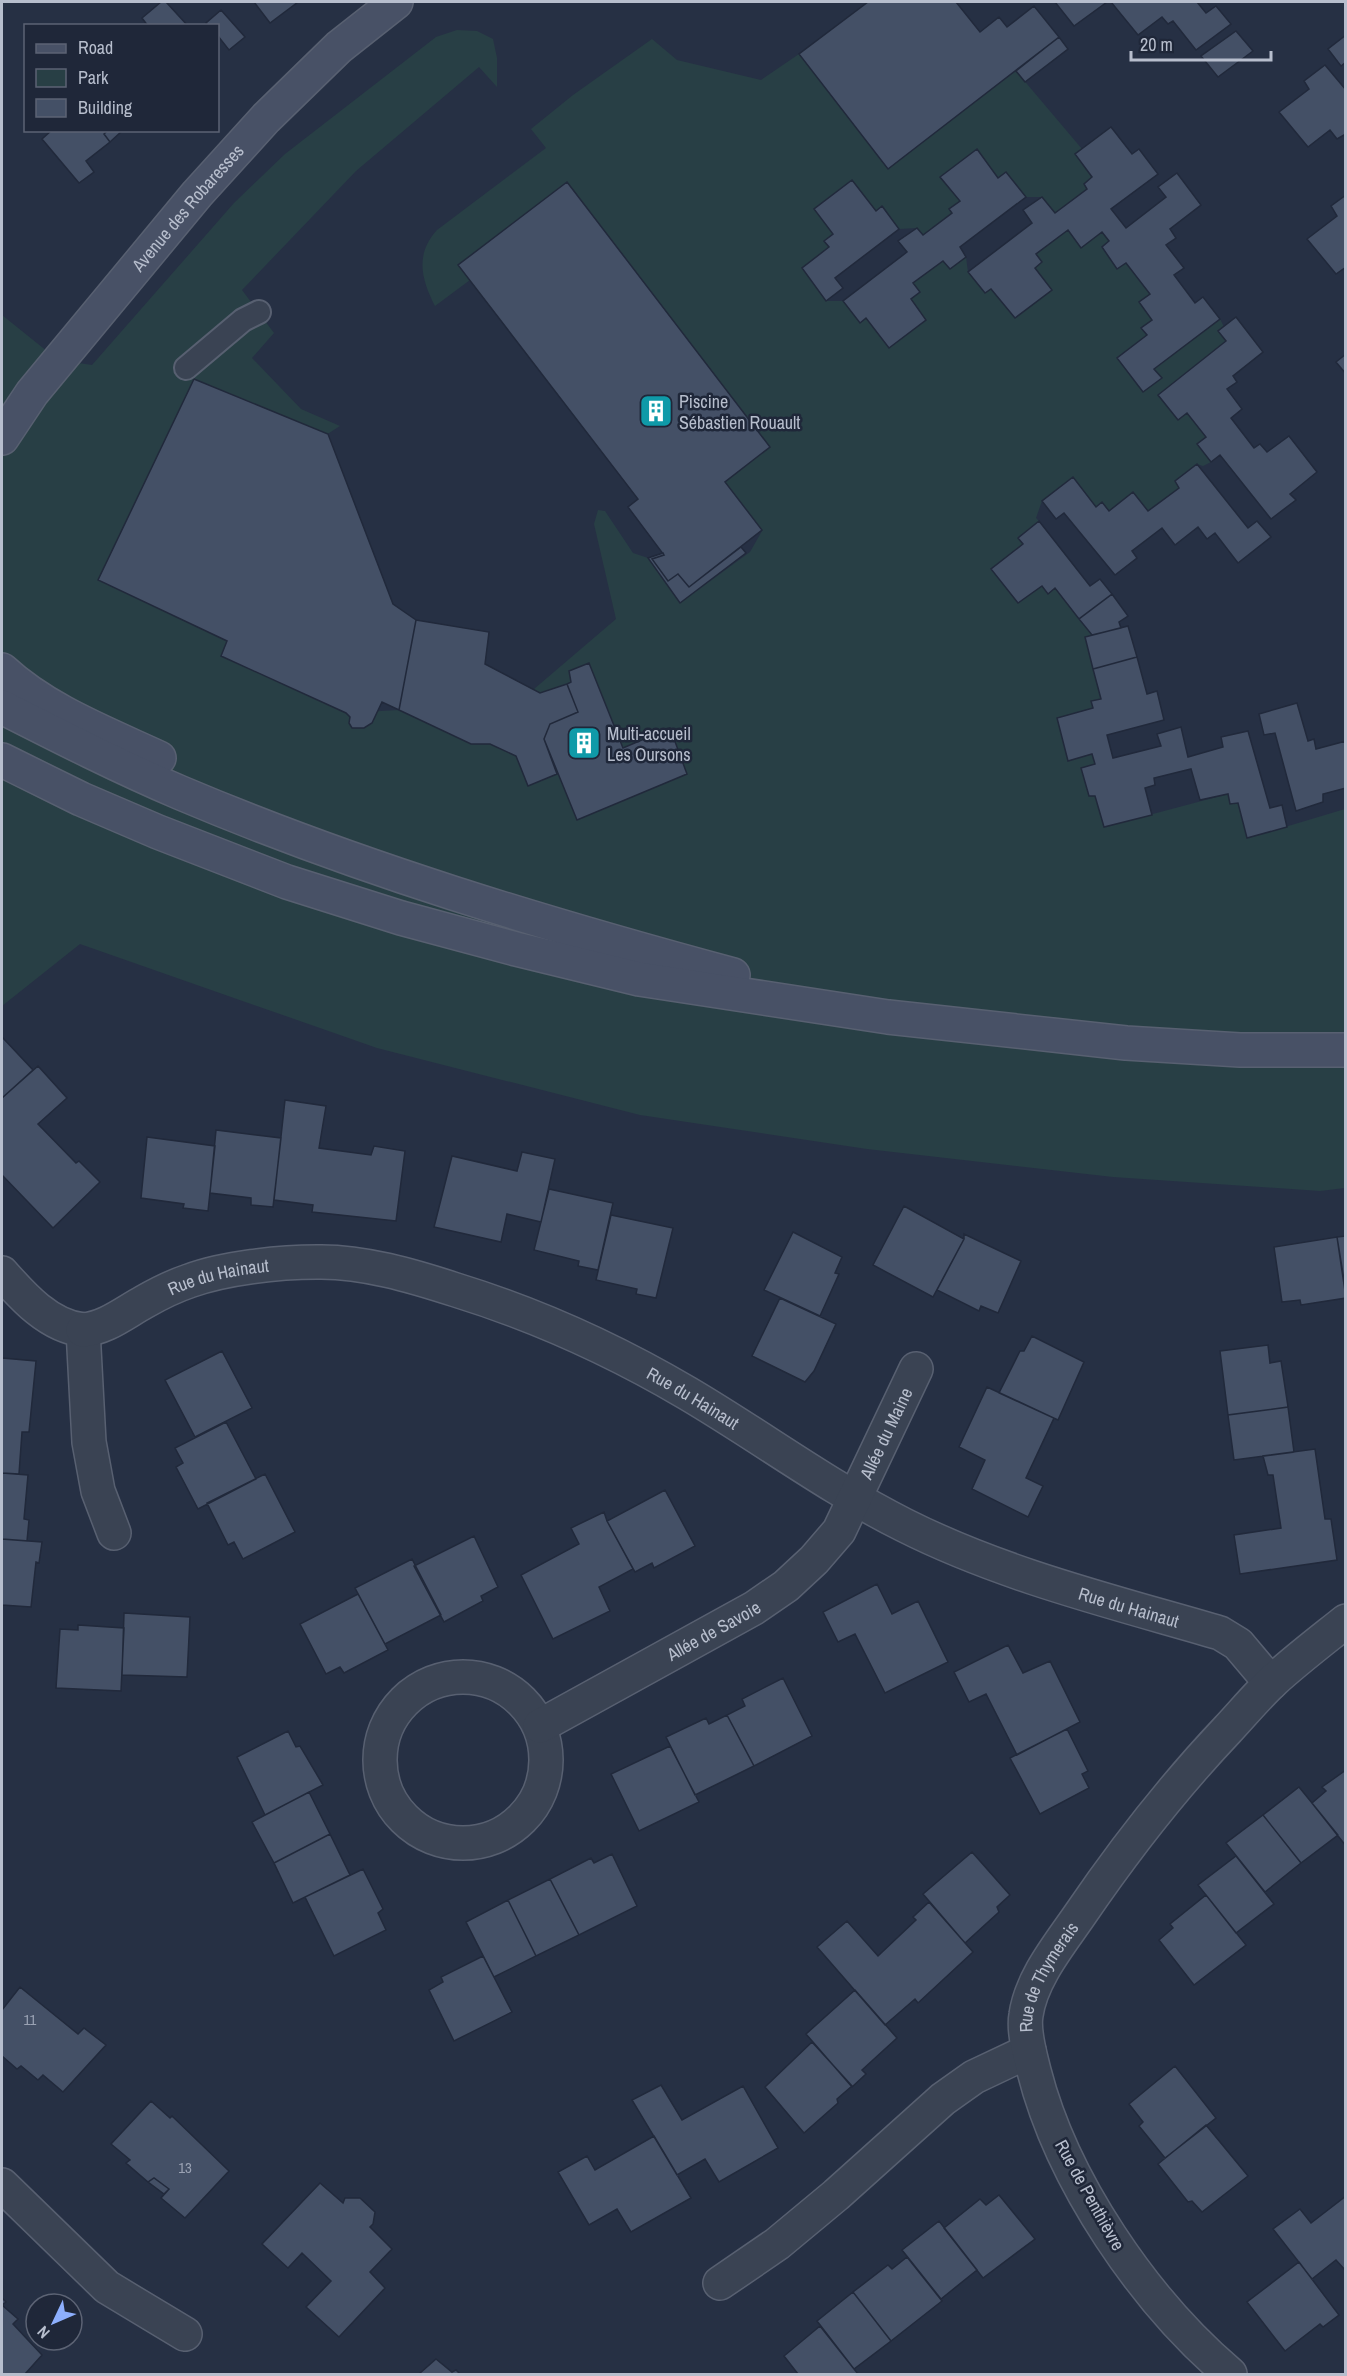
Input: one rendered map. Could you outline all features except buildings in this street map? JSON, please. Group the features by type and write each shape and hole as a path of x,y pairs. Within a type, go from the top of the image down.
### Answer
{"main road":[{"name":"Avenue des Robaresses","path":"2,438 32,393 197,194 266,117 339,47 396,2"},
{"path":"2,422 32,393"},
{"path":"2,670 20,687 58,710 118,740 266,807 565,926"},
{"path":"2,706 87,751 181,793 263,826 389,871 644,951 888,1017"},
{"path":"2,760 158,832 287,882 401,918 639,979 888,1017 1126,1043 1240,1050 1346,1050"}],"street":[{"name":"Rue du Hainaut","path":"83,1330 95,1329 110,1322 146,1300 190,1280 259,1265 320,1262 368,1268 432,1282 504,1305 568,1331 630,1361 689,1394 856,1499 905,1526 962,1551 1051,1583 1220,1634 1238,1644 1271,1683"},
{"path":"2,1273 35,1306 53,1320 68,1328 83,1330 89,1442 98,1491 114,1533"},
{"name":"Allée du Maine","path":"856,1499 916,1369"},
{"name":"Allée de Savoie","path":"540,1726 754,1608 786,1586 814,1560 839,1531 856,1499"},
{"name":"Rue de Thymerais","path":"720,2283 777,2244 836,2195 943,2099 974,2077 1029,2051 1026,2016 1035,1987 1052,1955 1153,1815 1271,1683 1346,1621"},
{"path":"451,1677 478,1677 504,1687 525,1704 540,1726 546,1753 545,1780 533,1805 515,1826 492,1839 465,1844 438,1840 412,1827 392,1806 381,1779 379,1750 388,1722 404,1700 426,1685 451,1677"},
{"name":"Rue de Penthièvre","path":"1029,2051 1042,2102 1094,2210 1125,2259 1157,2300 1202,2351 1230,2374"},
{"path":"2,2185 107,2287 185,2334"}],"lane":[{"path":"186,368 243,320 260,312"}],"green space":[{"path":"457,30 477,31 493,39 497,58 497,87 479,67 356,171 242,290 274,333 252,358 301,409 340,426 99,580 227,641 222,656 346,713 399,710 471,743 616,619 594,524 598,510 605,511 633,553 648,558 680,603 750,552 762,531 725,482 770,447 567,182 459,265 470,280 435,306 426,286 422,267 425,248 437,230 546,148 531,129 573,95 652,39 677,60 761,80 799,54 888,169 1016,71 1082,149 1092,177 1084,184 1087,189 1055,213 1042,197 1026,197 1006,172 998,178 977,149 941,177 960,201 949,209 952,213 923,235 917,228 899,229 883,206 876,211 852,180 815,209 833,234 824,241 829,247 802,268 826,301 843,301 860,323 866,318 889,347 926,320 911,299 913,283 943,261 950,269 966,257 968,272 983,291 985,293 991,289 1015,318 1052,290 1035,268 1042,262 1036,254 1068,230 1081,248 1102,232 1109,241 1102,247 1117,269 1126,263 1150,294 1139,302 1152,320 1141,328 1147,335 1117,358 1143,392 1161,378 1154,369 1220,319 1224,327 1219,332 1226,341 1178,420 1187,413 1206,437 1198,444 1211,462 1203,466 1197,464 1175,481 1179,488 1148,511 1133,492 1109,511 1102,502 1096,507 1073,477 1042,501 1036,518 1039,521 1018,537 1023,544 991,569 1018,603 1042,586 1048,594 1055,588 1092,635 1085,637 1101,699 1092,701 1093,708 1057,718 1068,760 1092,754 1095,764 1081,768 1095,796 1104,827 1228,794 1230,804 1238,803 1248,838 1345,809 1345,1188 1320,1191 1113,1177 867,1149 640,1115 377,1048 80,944 2,1006 2,315 58,360 92,365 234,203 285,154 436,37"}],"place":[{"name":"Piscine Sébastien Rouault","path":"656,411"},
{"name":"Multi-accueil Les Oursons","path":"584,743"}]}
